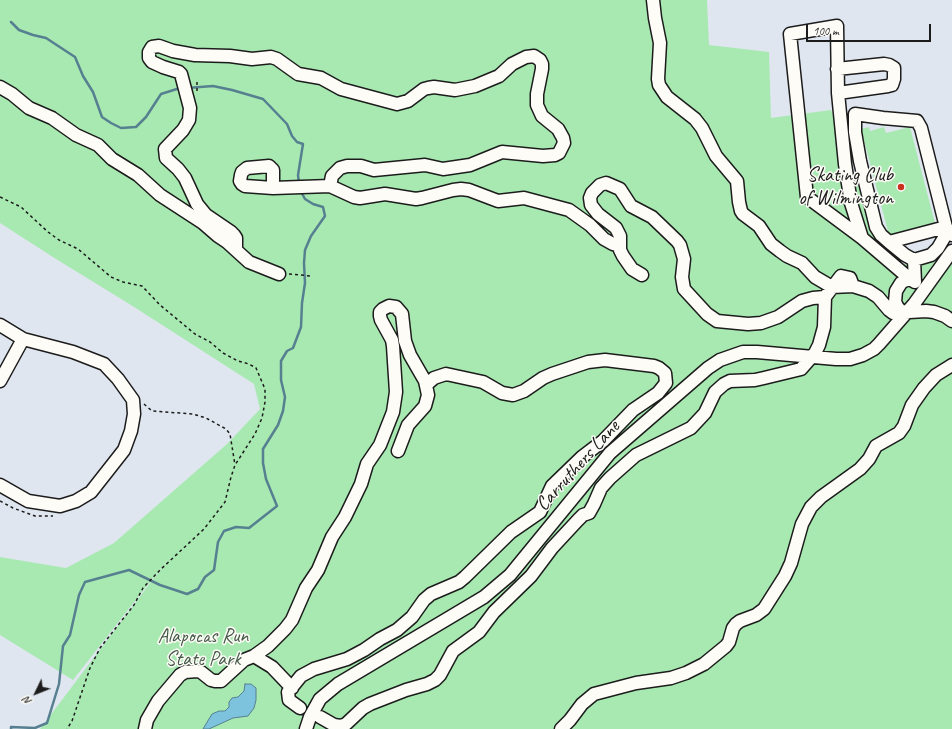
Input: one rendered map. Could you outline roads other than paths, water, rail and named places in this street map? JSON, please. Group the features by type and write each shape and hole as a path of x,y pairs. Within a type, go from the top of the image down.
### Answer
{"street":[{"path":"653,0 660,43 658,79 662,91 676,105 695,119 707,136 716,156 737,181 739,202 743,214 760,226 771,244 788,256 802,263 829,292"},
{"path":"862,238 851,203 840,112 837,69 837,26 790,34 807,197 862,238 918,285 919,298"},
{"path":"236,250 236,238 234,235 206,215 196,204 185,178 166,158 165,149 183,130 189,120 192,94 179,72 152,62 150,58 150,49 155,46 159,46 172,51 195,55 230,56 252,59 271,57 277,58 298,74 321,78 341,88 397,104 408,101 428,88 434,87 455,90 475,86 499,76 512,64 526,57 534,56 540,60 542,69 537,94 537,105 542,116 558,129 563,138 564,143 559,153 555,155 543,156 502,152 470,165 443,169 425,165 410,168 374,170 361,166 347,166 340,168 332,176 330,186"},
{"path":"837,69 884,64 894,68 894,79 892,85 838,93"},
{"path":"0,87 12,94 29,108 52,118 76,135 98,145 112,159 138,175 160,195 203,223 218,236 228,242 249,262 279,274"},
{"path":"840,112 916,121 921,128 949,231 938,248 931,255 914,260 905,255 889,242 881,235 876,227 855,132 855,114"},
{"path":"642,275 629,266 621,253 620,236 616,228 594,210 590,203 593,190 597,186 609,184 620,190 631,206 652,216 677,241 680,245 684,259 682,277 684,289 708,314 717,321 748,324 761,323 778,317 802,301 829,292"},
{"path":"273,188 330,186 354,197 360,198 385,194 416,199 461,189 469,190 498,201 524,198 569,210 590,225 604,239 620,246"},
{"path":"889,242 949,231"},
{"name":"Carruthers Lane","path":"306,729 310,717 320,699 338,684 484,597 510,575 610,453 708,368 720,360 743,352 845,359 863,355 874,349 879,344 919,298 952,251"},
{"path":"912,281 914,260"},
{"path":"320,717 336,727 341,726 346,724 363,708 370,704 435,680 440,675 453,651 479,632 494,612 531,576 552,548 583,515 589,513 601,488 636,455 691,428 705,413 710,400 719,388 730,381 755,380 801,369 812,357 819,345 824,327 829,292 839,277 843,276 850,278 853,286 875,294 891,312 934,312 952,321"},
{"path":"906,312 900,310 897,306 895,296 897,287 901,283 912,281"},
{"path":"145,729 149,717 158,701 180,675 185,672 197,671 201,672 211,680 221,681 244,660 254,656 277,637 292,620 304,592 318,570 332,537 345,517 361,484 367,464 380,445 393,412 396,392 393,346 392,340 380,316 380,312 386,306 393,306 402,314 405,341 410,355 422,374 428,395 425,406 408,426 398,451"},
{"path":"0,325 24,340 73,352 104,364 118,379 133,400 134,414 131,431 124,450 91,492 76,501 60,506 28,501 0,485"},
{"path":"0,381 24,340"},
{"path":"300,708 289,700 288,692 301,676 308,671 347,659 364,650 397,630 412,617 424,600 431,594 459,582 511,532 540,512 552,486 582,456 603,441 633,410 658,393 666,383 665,374 659,368 654,366 605,360 588,362 552,374 543,378 524,391 513,395 502,393 483,382 446,374 434,378 426,385"},
{"path":"561,729 582,704 594,694 636,683 671,678 686,673 704,664 726,646 736,624 756,615 764,609 785,576 791,563 802,524 811,507 821,497 860,469 869,459 876,446 899,433 904,426 912,405 924,388 936,375 952,365"},
{"path":"254,656 272,667 292,688"}],"water":[{"path":"245,684 251,684 256,688 254,708 248,716 233,718 209,729 203,729 212,714 219,711 225,711 229,707 229,702 232,698 238,697 244,691"}],"waterway":[{"path":"11,22 19,30 46,38 75,57 83,76 93,92 102,117 121,128 136,127 146,117 161,94 180,88"},
{"path":"187,88 213,86 263,99 287,124 292,136 297,142 303,144 298,175 299,183"},
{"path":"11,729 11,727 35,728 47,723 59,684 63,646 70,635 79,595 85,582 129,570 160,585 187,594 198,589 205,577 214,570 218,542 224,531 236,527 249,528 277,506 266,479 263,463 263,449 278,425 283,411 285,397 281,380 281,361 287,351 293,348 301,327 305,283 305,250 311,236 325,216 323,207 313,204 305,199 300,190"}],"place":[{"name":"Skating Club of Wilmington","path":"901,187"}],"park label":[{"name":"Alapocas Run State Park","path":"203,648"}]}
